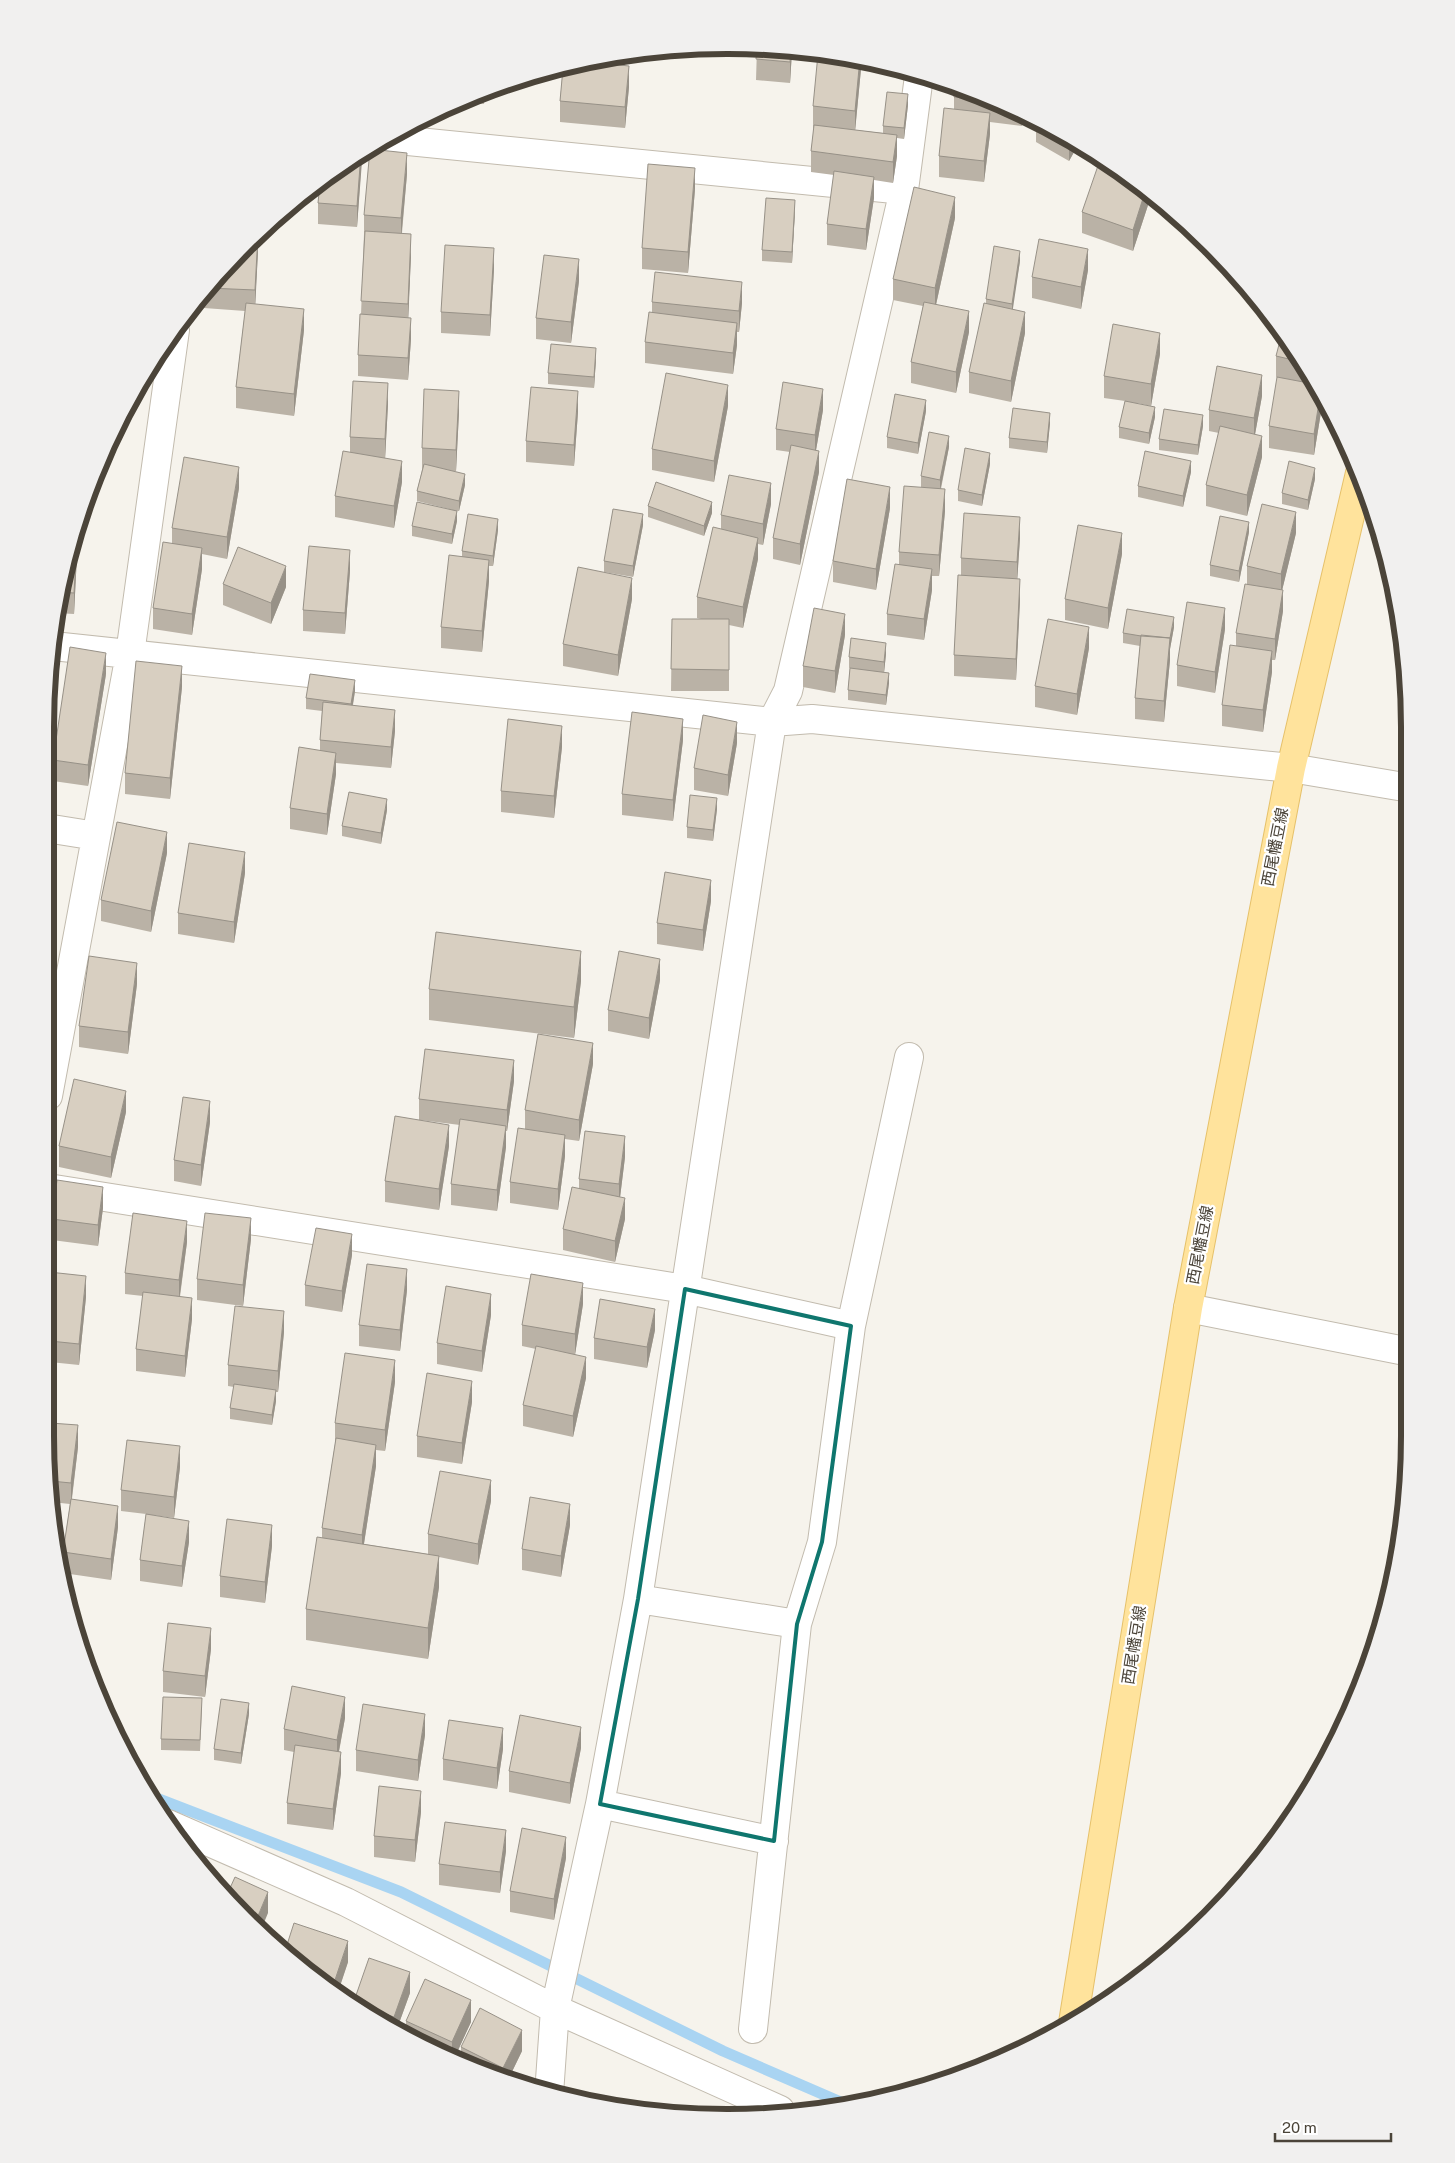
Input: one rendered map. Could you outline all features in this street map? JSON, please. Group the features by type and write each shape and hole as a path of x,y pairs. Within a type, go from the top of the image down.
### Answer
{"main road":[{"name":"西尾幡豆線","path":"1075,2013 1188,1308 1290,768 1356,488"}],"street":[{"path":"550,2085 557,1997 600,1804 638,1599 772,722 788,691 904,190 917,82"},
{"path":"398,140 904,190"},
{"path":"54,1064 130,654 173,345"},
{"path":"59,647 772,722 812,718 1290,768 1401,786"},
{"path":"54,829 96,836"},
{"path":"753,2029 797,1624 822,1542 851,1326 909,1057"},
{"path":"54,1189 684,1289 851,1326"},
{"path":"1188,1308 1401,1350"},
{"path":"638,1599 797,1624"},
{"path":"600,1804 774,1841"},
{"path":"181,1830 557,1997 775,2108"}],"highlighted area":[{"path":"685,1289 851,1326 822,1542 797,1624 774,1841 600,1804 638,1599"}],"building":[{"path":"756,55 790,57 790,62 756,59"},
{"path":"817,60 859,67 855,111 813,106"},
{"path":"613,64 629,66 625,107 560,101 562,75"},
{"path":"887,92 908,94 904,128 883,126"},
{"path":"954,94 967,98 954,97"},
{"path":"944,108 990,113 984,161 939,156"},
{"path":"814,125 897,135 893,162 811,151"},
{"path":"381,150 407,153 401,218 364,215 369,157"},
{"path":"360,163 357,206 318,203 319,191"},
{"path":"648,164 695,168 688,252 642,248"},
{"path":"1098,165 1143,197 1133,230 1082,212"},
{"path":"834,171 874,177 866,229 827,224"},
{"path":"914,187 955,197 935,288 893,279"},
{"path":"766,198 795,200 792,252 762,250"},
{"path":"365,231 411,234 408,304 361,301"},
{"path":"1039,239 1088,249 1081,287 1032,277"},
{"path":"257,245 255,290 217,288"},
{"path":"445,245 494,248 490,315 441,312"},
{"path":"994,246 1020,251 1012,304 986,299"},
{"path":"544,255 579,259 571,322 536,318"},
{"path":"655,272 742,282 739,311 652,302"},
{"path":"924,302 969,311 956,372 911,362"},
{"path":"246,303 304,309 294,394 236,387"},
{"path":"984,303 1025,312 1011,381 969,372"},
{"path":"649,312 737,323 733,353 645,342"},
{"path":"360,314 411,318 408,358 358,355"},
{"path":"1113,324 1160,333 1151,384 1104,376"},
{"path":"1280,342 1292,360 1276,356"},
{"path":"551,344 596,348 594,377 548,373"},
{"path":"1217,366 1262,375 1254,418 1209,410"},
{"path":"666,373 728,385 714,461 652,449"},
{"path":"1277,377 1306,382 1319,405 1314,434 1269,426"},
{"path":"353,381 388,383 385,439 350,437"},
{"path":"783,382 823,389 815,435 776,429"},
{"path":"531,387 578,391 574,445 526,441"},
{"path":"424,389 459,391 456,450 422,448"},
{"path":"895,394 926,400 918,443 887,437"},
{"path":"1125,401 1155,407 1149,433 1119,427"},
{"path":"1013,408 1050,413 1047,442 1009,438"},
{"path":"1164,409 1203,415 1198,445 1159,439"},
{"path":"1220,426 1262,436 1247,495 1206,485"},
{"path":"929,432 949,436 940,480 921,476"},
{"path":"791,445 819,451 800,544 773,538"},
{"path":"965,448 990,453 982,495 958,490"},
{"path":"343,451 402,461 394,506 335,496"},
{"path":"1145,451 1191,461 1183,496 1138,486"},
{"path":"184,457 239,467 227,537 172,528"},
{"path":"1289,461 1315,468 1308,500 1282,493"},
{"path":"424,464 465,474 459,501 417,491"},
{"path":"729,475 771,483 763,524 721,515"},
{"path":"847,479 890,487 876,569 833,561"},
{"path":"656,482 712,502 704,526 648,506"},
{"path":"904,486 945,489 939,555 899,552"},
{"path":"417,502 457,511 452,534 412,526"},
{"path":"1262,504 1296,512 1281,574 1247,566"},
{"path":"613,509 643,514 633,566 604,561"},
{"path":"964,513 1020,517 1017,562 961,558"},
{"path":"468,514 498,519 493,556 462,551"},
{"path":"1220,516 1249,522 1239,571 1210,565"},
{"path":"1078,525 1122,533 1108,608 1065,599"},
{"path":"713,527 758,538 743,607 697,597"},
{"path":"163,542 202,548 192,614 153,608"},
{"path":"309,546 350,550 345,613 303,610"},
{"path":"238,547 286,566 271,603 223,584"},
{"path":"449,555 489,560 482,631 441,627"},
{"path":"76,557 74,593 68,593"},
{"path":"895,564 932,569 924,619 887,614"},
{"path":"578,567 632,578 618,655 563,644"},
{"path":"958,575 1020,579 1016,659 954,655"},
{"path":"1245,584 1283,590 1275,639 1236,633"},
{"path":"1187,602 1225,608 1215,672 1177,665"},
{"path":"814,608 845,614 835,671 803,666"},
{"path":"1127,609 1174,617 1170,638 1123,633"},
{"path":"672,619 729,619 729,670 671,669"},
{"path":"1048,619 1089,627 1077,694 1035,686"},
{"path":"1141,635 1170,638 1164,701 1135,698"},
{"path":"851,638 886,643 884,662 849,657"},
{"path":"1230,645 1272,651 1263,710 1222,705"},
{"path":"70,647 106,653 88,765 54,760"},
{"path":"136,661 182,666 170,778 125,773"},
{"path":"850,668 889,673 886,695 848,690"},
{"path":"310,674 355,680 351,704 306,698"},
{"path":"323,702 395,710 391,747 320,740"},
{"path":"632,712 683,719 673,800 622,794"},
{"path":"703,715 737,722 728,775 694,768"},
{"path":"508,719 562,726 554,796 501,791"},
{"path":"299,747 336,753 327,814 290,808"},
{"path":"349,792 387,799 381,833 342,826"},
{"path":"690,795 717,798 713,830 687,827"},
{"path":"117,822 167,832 151,911 101,900"},
{"path":"189,843 245,852 234,922 178,913"},
{"path":"665,872 711,880 703,930 657,923"},
{"path":"436,932 581,951 574,1007 429,989"},
{"path":"619,951 660,959 649,1018 608,1010"},
{"path":"89,956 137,963 128,1032 79,1026"},
{"path":"538,1034 593,1043 579,1120 525,1110"},
{"path":"425,1049 514,1060 507,1110 419,1099"},
{"path":"74,1079 126,1091 111,1157 59,1146"},
{"path":"183,1097 210,1101 201,1165 174,1160"},
{"path":"395,1116 449,1125 439,1189 385,1181"},
{"path":"460,1119 506,1126 497,1190 451,1184"},
{"path":"518,1128 565,1135 558,1189 510,1182"},
{"path":"585,1131 625,1136 619,1184 579,1179"},
{"path":"57,1180 103,1187 98,1225 54,1219"},
{"path":"572,1187 625,1198 615,1241 563,1229"},
{"path":"133,1213 187,1221 179,1280 125,1273"},
{"path":"205,1213 251,1218 243,1285 197,1279"},
{"path":"316,1228 352,1234 342,1291 305,1285"},
{"path":"367,1264 407,1269 400,1330 359,1325"},
{"path":"54,1273 86,1276 79,1344 54,1341"},
{"path":"531,1274 583,1283 575,1334 522,1325"},
{"path":"446,1286 491,1294 482,1351 437,1343"},
{"path":"143,1292 192,1298 185,1356 136,1349"},
{"path":"600,1299 655,1309 647,1347 594,1338"},
{"path":"235,1306 284,1311 278,1371 228,1365"},
{"path":"536,1346 586,1357 573,1416 523,1405"},
{"path":"345,1353 395,1360 385,1430 335,1423"},
{"path":"427,1373 472,1381 462,1443 417,1436"},
{"path":"234,1384 276,1390 272,1415 230,1408"},
{"path":"54,1423 78,1425 71,1483 55,1481"},
{"path":"336,1438 376,1445 362,1535 322,1528"},
{"path":"127,1440 180,1446 174,1497 121,1490"},
{"path":"440,1471 491,1480 478,1544 428,1534"},
{"path":"530,1497 570,1504 561,1556 522,1549"},
{"path":"71,1499 118,1506 111,1559 65,1552 64,1547"},
{"path":"146,1514 189,1521 182,1566 140,1560"},
{"path":"227,1519 272,1525 265,1582 220,1576"},
{"path":"317,1537 439,1556 428,1628 306,1609"},
{"path":"168,1623 211,1628 205,1676 163,1671"},
{"path":"292,1686 345,1697 337,1740 284,1729"},
{"path":"163,1697 202,1698 200,1740 161,1739"},
{"path":"221,1699 249,1703 241,1753 214,1749"},
{"path":"363,1704 425,1714 418,1760 356,1750"},
{"path":"520,1715 581,1727 570,1783 509,1771"},
{"path":"449,1720 503,1728 497,1768 443,1759"},
{"path":"295,1745 341,1752 333,1809 287,1803"},
{"path":"379,1786 421,1791 415,1840 374,1836"},
{"path":"445,1822 506,1830 500,1872 439,1864"},
{"path":"522,1828 566,1837 554,1899 510,1891"},
{"path":"235,1877 268,1892 257,1918 251,1912 230,1889"},
{"path":"294,1923 348,1941 335,1980 317,1970 287,1945"},
{"path":"369,1958 410,1972 394,2017 379,2012 355,1997"},
{"path":"425,1979 471,2000 452,2042 406,2021"},
{"path":"480,2008 522,2030 503,2068 461,2047"}],"waterway":[{"path":"161,1800 401,1892 723,2051 836,2100"}]}
